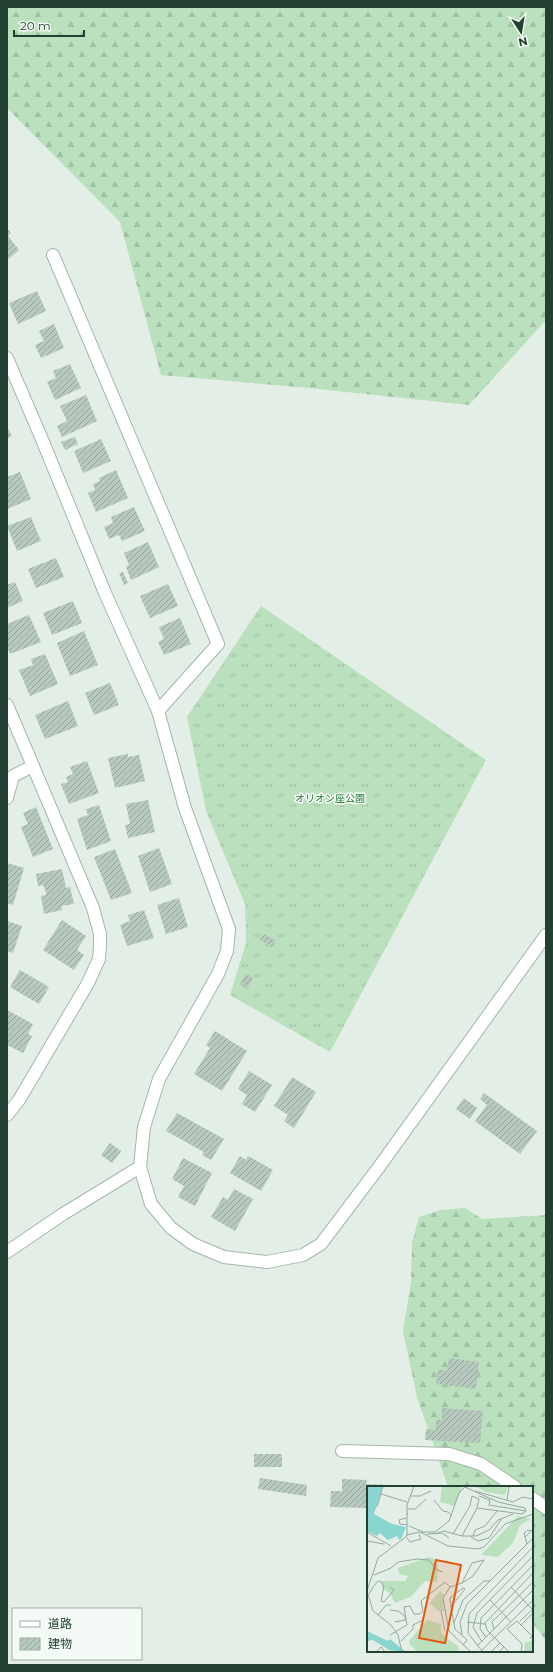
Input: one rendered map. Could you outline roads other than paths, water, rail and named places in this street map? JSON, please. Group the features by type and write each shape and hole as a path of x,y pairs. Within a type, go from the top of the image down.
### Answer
{"street":[{"path":"53,256 218,644 158,710"},
{"path":"7,358 105,593 158,710 185,808 229,929 227,951 218,974 159,1080 144,1127 140,1167 151,1204 171,1228 193,1244 224,1257 267,1262 303,1255 321,1244 379,1167 546,935"},
{"path":"7,705 94,908 100,934 99,959 88,983 19,1100 7,1115"},
{"path":"7,798 13,776 33,766"},
{"path":"7,1252 64,1214 140,1167"},
{"path":"342,1451 450,1454 481,1464 514,1486"},
{"path":"533,1499 546,1508"}],"park label":[{"name":"オリオン座公園","path":"330,798"}]}
